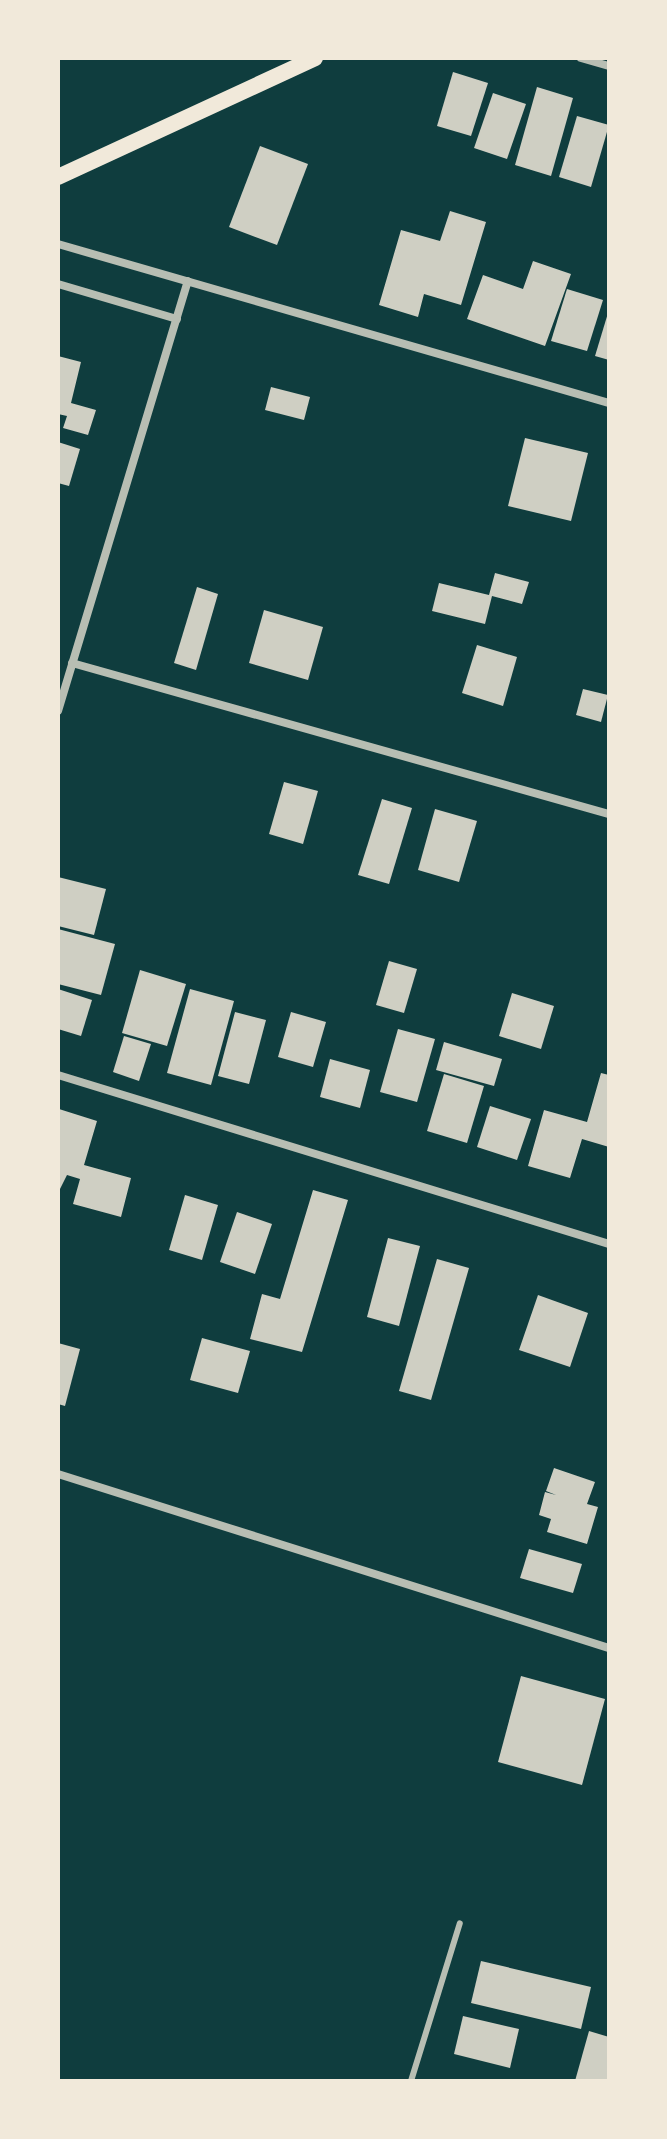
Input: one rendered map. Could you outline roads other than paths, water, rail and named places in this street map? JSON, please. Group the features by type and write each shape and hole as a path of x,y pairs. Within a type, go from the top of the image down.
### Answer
{"main road":[{"path":"58,177 315,58"}],"street":[{"path":"581,58 609,66"},
{"path":"58,244 609,403"},
{"path":"58,711 188,281"},
{"path":"58,284 177,319"},
{"path":"72,663 609,814"},
{"path":"58,1075 609,1244"},
{"path":"58,1474 609,1648"}],"lane":[{"path":"411,2081 460,1923"}]}
